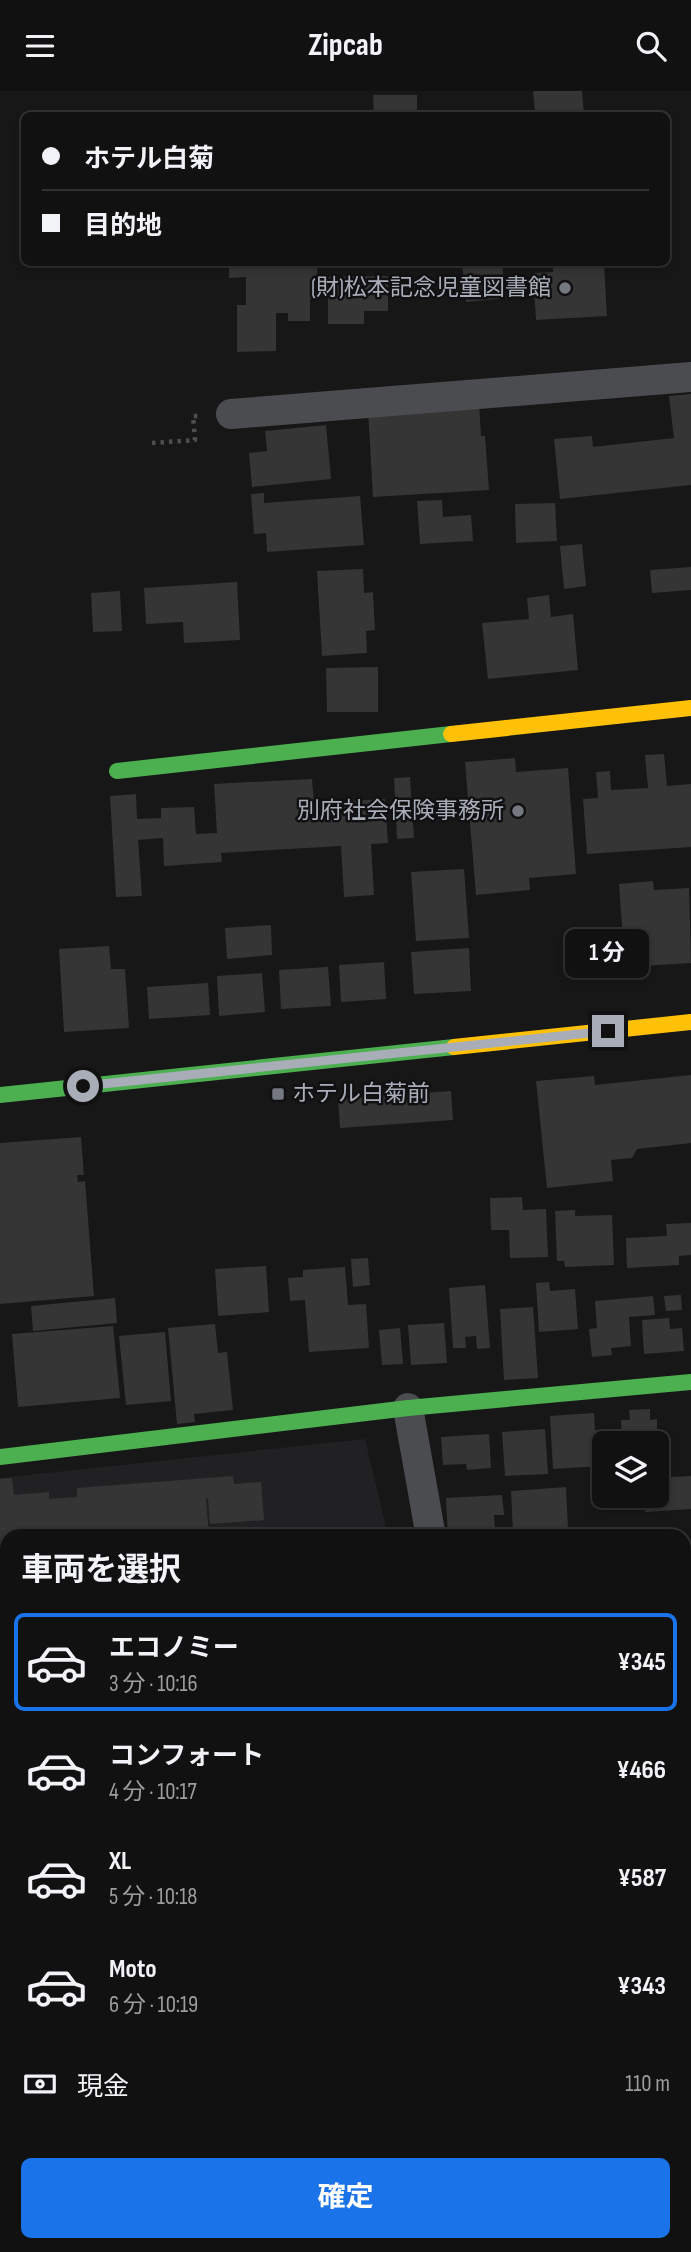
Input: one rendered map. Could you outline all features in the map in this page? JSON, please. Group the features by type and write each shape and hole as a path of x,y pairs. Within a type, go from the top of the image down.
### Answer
{"street":[{"path":"231,414 691,377"},
{"path":"117,771 691,708"},
{"path":"0,1095 691,1022"},
{"path":"0,1457 408,1408 691,1382"},
{"path":"408,1408 430,1529"}],"path":[{"path":"152,443 195,440 193,416 231,414"}],"shaded area":[{"path":"365,1439 386,1529 0,1529 0,1478"}],"building":[{"path":"533,91 582,91 584,112 517,112 535,110"},
{"path":"373,95 417,95 417,112 374,112"},
{"path":"229,266 317,266 318,299 310,299 310,321 288,321 288,313 276,313 276,351 237,352 237,305 246,305 246,277 229,278"},
{"path":"462,266 502,266 506,298 466,302"},
{"path":"553,266 604,266 607,316 536,320 533,273 553,272"},
{"path":"388,276 388,311 364,311 364,324 328,324 328,277"},
{"path":"691,394 691,485 560,499 554,439 592,436 593,447 674,438 669,396"},
{"path":"479,403 481,436 485,436 489,490 373,497 368,410"},
{"path":"326,425 331,479 252,487 249,453 267,451 265,431"},
{"path":"264,493 264,503 360,496 364,545 267,552 266,533 254,534 251,494"},
{"path":"442,500 443,517 471,515 473,541 420,544 417,501"},
{"path":"555,503 557,541 516,543 515,504"},
{"path":"582,544 586,586 564,589 560,546"},
{"path":"691,567 691,590 652,593 650,570"},
{"path":"363,569 364,593 373,592 375,630 366,631 367,653 322,656 317,571"},
{"path":"237,582 240,640 184,643 183,622 146,624 144,588"},
{"path":"120,591 122,631 93,632 91,593"},
{"path":"549,595 551,617 573,614 578,670 488,679 482,623 529,619 527,598"},
{"path":"378,667 378,712 327,712 326,668"},
{"path":"664,754 667,786 691,784 691,847 587,854 583,799 598,798 596,772 610,771 611,790 648,788 645,755"},
{"path":"515,758 516,772 568,768 576,874 529,878 530,890 476,895 465,762"},
{"path":"410,777 414,838 397,839 394,778"},
{"path":"312,779 314,803 385,799 388,843 371,844 374,895 344,897 341,846 221,853 222,862 164,866 163,838 138,840 142,896 116,897 110,796 136,794 137,819 161,818 161,808 194,807 196,834 217,833 214,784"},
{"path":"464,869 469,938 416,941 411,872"},
{"path":"653,881 654,890 689,888 691,963 625,967 619,884"},
{"path":"271,925 272,955 227,959 225,928"},
{"path":"109,946 111,969 125,969 129,1028 64,1032 59,949"},
{"path":"469,948 471,991 414,994 411,952"},
{"path":"384,962 386,999 341,1002 339,965"},
{"path":"328,967 331,1006 281,1009 279,970"},
{"path":"262,973 265,1012 219,1016 217,976"},
{"path":"208,983 210,1015 149,1019 147,987"},
{"path":"691,1075 691,1143 637,1149 632,1158 611,1160 613,1181 547,1188 536,1081 594,1076 595,1085"},
{"path":"451,1091 453,1120 340,1128 338,1099"},
{"path":"81,1137 84,1175 77,1175 78,1182 85,1181 94,1296 0,1304 0,1143"},
{"path":"522,1197 523,1210 546,1209 548,1257 510,1258 509,1230 491,1230 490,1198"},
{"path":"575,1210 575,1216 612,1215 614,1265 565,1267 564,1261 557,1261 555,1211"},
{"path":"691,1223 691,1255 679,1256 679,1265 627,1268 626,1238 667,1236 666,1224"},
{"path":"368,1258 370,1285 353,1287 351,1259"},
{"path":"266,1266 269,1312 218,1316 215,1269"},
{"path":"345,1267 348,1305 366,1304 369,1348 309,1352 305,1300 290,1301 288,1278 303,1277 303,1270"},
{"path":"549,1282 550,1291 575,1289 578,1329 539,1332 536,1283"},
{"path":"485,1285 490,1348 477,1349 476,1336 465,1337 466,1348 453,1348 449,1288"},
{"path":"681,1295 682,1310 666,1311 664,1296"},
{"path":"653,1296 655,1315 629,1317 631,1346 611,1348 612,1355 592,1357 589,1329 597,1328 595,1301"},
{"path":"115,1298 117,1323 33,1331 31,1306"},
{"path":"533,1307 538,1378 504,1380 500,1309"},
{"path":"669,1318 670,1329 682,1328 684,1351 644,1354 642,1320"},
{"path":"444,1323 447,1363 411,1365 408,1325"},
{"path":"215,1324 218,1353 227,1352 233,1410 194,1414 195,1422 177,1424 168,1328"},
{"path":"113,1326 120,1398 18,1407 12,1334"},
{"path":"400,1328 403,1364 382,1365 379,1330"},
{"path":"165,1332 171,1401 126,1405 119,1336"},
{"path":"650,1409 650,1420 657,1419 657,1431 621,1431 621,1420 630,1420 629,1410"},
{"path":"594,1413 595,1430 599,1431 592,1431 592,1467 553,1469 550,1416"},
{"path":"545,1429 548,1474 505,1476 502,1432"},
{"path":"489,1434 491,1468 467,1470 466,1464 443,1465 441,1437"},
{"path":"233,1476 234,1484 261,1482 264,1520 210,1524 206,1498 208,1529 0,1529 0,1479 12,1478 14,1495 49,1492 49,1499 77,1497 77,1488"},
{"path":"691,1476 691,1509 645,1512 645,1508 669,1508 669,1477"},
{"path":"566,1487 568,1529 513,1529 511,1491"},
{"path":"502,1495 504,1515 494,1515 495,1529 448,1529 446,1498"}],"traffic: fast":[{"path":"117,771 451,734"},
{"path":"0,1095 454,1047"},
{"path":"0,1457 408,1408 691,1382"}],"traffic: slow":[{"path":"451,734 691,708"},
{"path":"454,1047 691,1022"}],"place":[{"name":"(財)松本記念児童図書館","path":"565,288"},
{"name":"別府社会保険事務所","path":"518,811"},
{"name":"ホテル白菊前","path":"278,1094"}],"route":[{"path":"83,1086 608,1031"}]}
